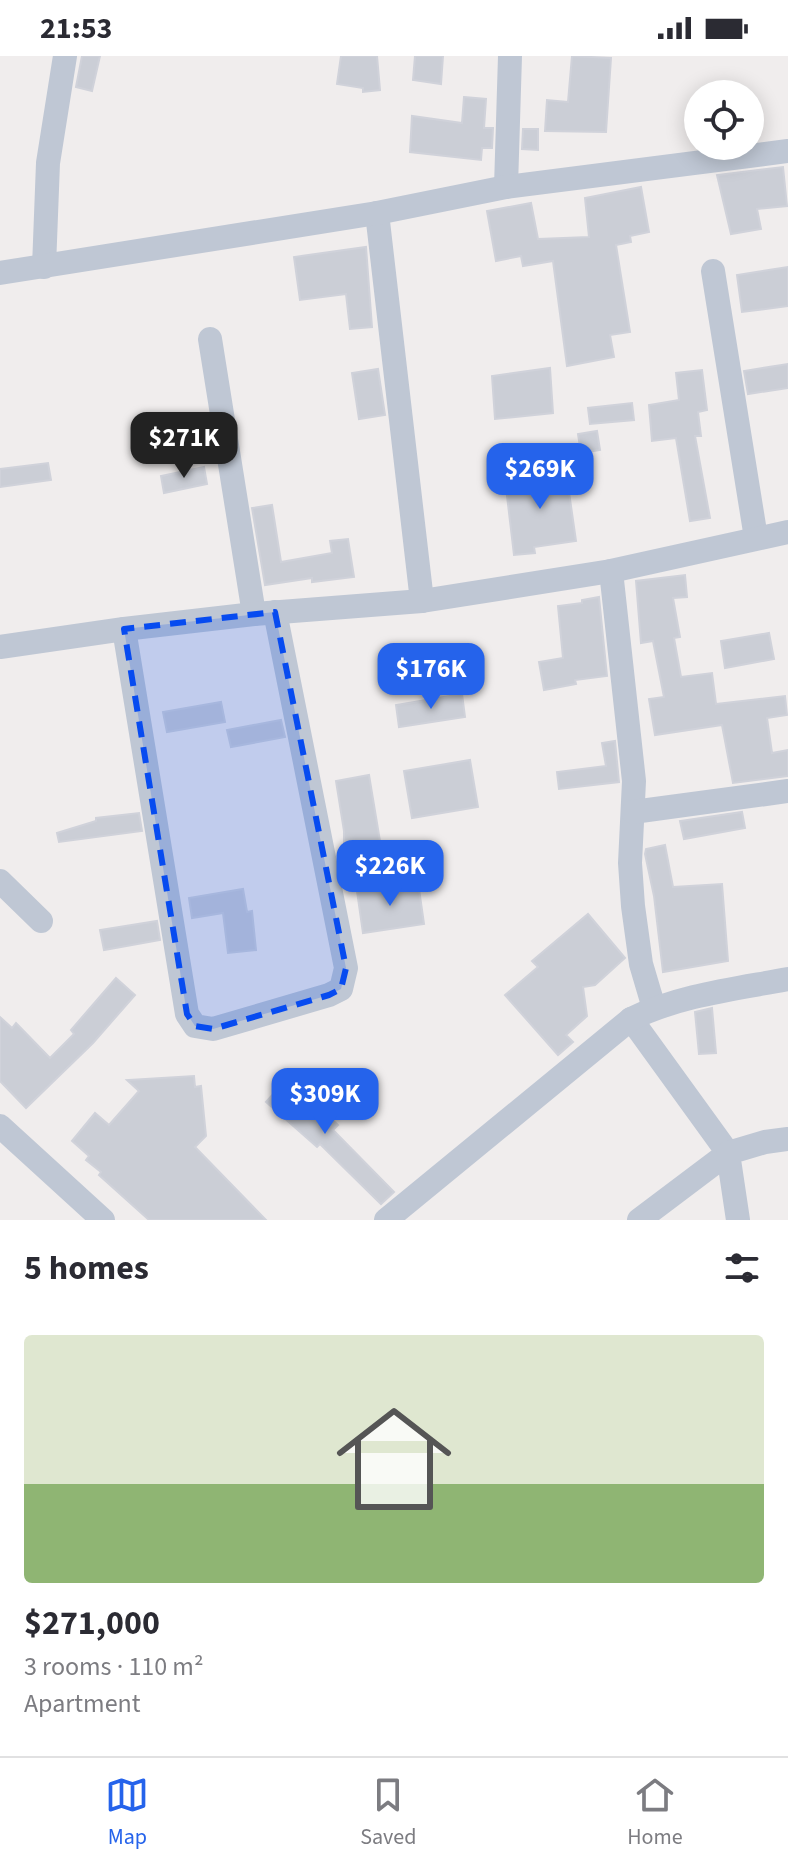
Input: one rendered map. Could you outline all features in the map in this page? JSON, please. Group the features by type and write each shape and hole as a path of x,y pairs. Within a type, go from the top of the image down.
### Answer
{"street":[{"path":"44,267 48,163 65,56"},
{"path":"506,187 510,56"},
{"path":"0,273 377,213 506,187 788,151"},
{"path":"377,213 422,601"},
{"path":"713,271 756,538"},
{"path":"124,629 187,1014 195,1026 213,1029 341,989 346,968 264,613 210,339"},
{"path":"0,647 264,613 422,601 611,571 788,532"},
{"path":"611,571 634,781 630,863 633,906 641,964 654,1008"},
{"path":"633,812 788,791"},
{"path":"0,881 41,921"},
{"path":"386,1220 631,1019 654,1008 788,979"},
{"path":"631,1019 728,1153 738,1220"},
{"path":"0,1126 103,1220"},
{"path":"639,1220 728,1153 788,1139"}],"highlighted area":[{"path":"275,612 346,968 341,989 329,995 213,1029 195,1026 187,1014 124,629"}],"building":[{"path":"82,56 100,56 92,91 76,87"},
{"path":"341,56 377,56 380,90 363,92 363,88 337,84"},
{"path":"415,56 443,56 441,84 413,80"},
{"path":"572,56 611,58 606,132 545,131 547,100 568,102"},
{"path":"464,97 486,99 484,128 493,128 492,148 482,148 481,160 410,152 412,116 462,123"},
{"path":"523,129 538,129 538,150 522,149"},
{"path":"783,167 787,206 757,209 761,229 731,234 717,175"},
{"path":"641,187 649,232 630,236 631,242 616,245 630,332 610,335 614,357 567,366 553,261 523,266 521,256 496,261 487,211 531,203 538,239 589,237 585,198"},
{"path":"366,247 372,327 350,329 346,294 300,300 294,257"},
{"path":"788,267 788,306 742,312 737,275"},
{"path":"788,364 788,388 748,394 744,371"},
{"path":"550,368 553,413 495,419 492,376"},
{"path":"378,369 385,415 359,419 352,373"},
{"path":"702,370 707,410 698,412 701,436 695,436 710,518 690,521 676,438 652,441 649,405 679,400 676,373"},
{"path":"632,403 634,420 590,424 588,408"},
{"path":"209,425 211,442 200,444 197,426"},
{"path":"597,431 600,450 581,453 578,434"},
{"path":"48,463 51,480 0,487 0,469"},
{"path":"204,467 207,484 164,493 161,476"},
{"path":"566,471 576,541 534,547 535,553 514,555 505,479"},
{"path":"272,505 281,562 332,553 330,541 348,539 354,577 312,582 312,578 265,585 252,508"},
{"path":"685,575 687,597 673,598 680,637 674,638 681,677 712,673 716,704 785,696 787,715 767,718 772,753 788,750 788,776 733,783 722,725 655,735 649,699 664,697 653,641 641,643 636,581"},
{"path":"599,597 607,676 575,680 576,684 544,690 539,662 563,658 558,606"},
{"path":"769,633 774,659 725,668 721,641"},
{"path":"462,694 465,717 399,727 396,705"},
{"path":"221,702 225,722 167,732 163,712"},
{"path":"281,720 285,737 231,747 227,730"},
{"path":"615,741 619,782 559,789 557,772 606,766 602,743"},
{"path":"470,760 478,807 412,818 404,771"},
{"path":"369,775 381,847 344,851 336,781"},
{"path":"742,812 745,828 684,839 680,821"},
{"path":"139,813 142,831 59,842 57,833 96,821 96,818"},
{"path":"665,845 673,887 722,884 728,961 663,972 654,896 645,854 646,849"},
{"path":"418,882 424,924 363,933 357,891"},
{"path":"243,889 247,912 252,911 256,950 228,953 223,913 192,918 189,898"},
{"path":"588,914 625,958 595,985 583,987 587,1016 566,1035 573,1042 558,1055 505,995 538,967 532,961"},
{"path":"157,921 160,940 104,950 100,930"},
{"path":"116,978 135,995 93,1043 26,1108 0,1081 0,1017 12,1028 16,1023 50,1058 74,1034 71,1030"},
{"path":"712,1008 716,1053 699,1054 695,1012"},
{"path":"194,1076 195,1087 201,1086 206,1136 195,1147 266,1220 149,1220 99,1175 101,1172 86,1160 89,1156 72,1141 95,1113 109,1125 139,1091 127,1080"},
{"path":"287,1079 338,1125 333,1130 394,1192 381,1204 320,1144 317,1147 266,1102"}]}
